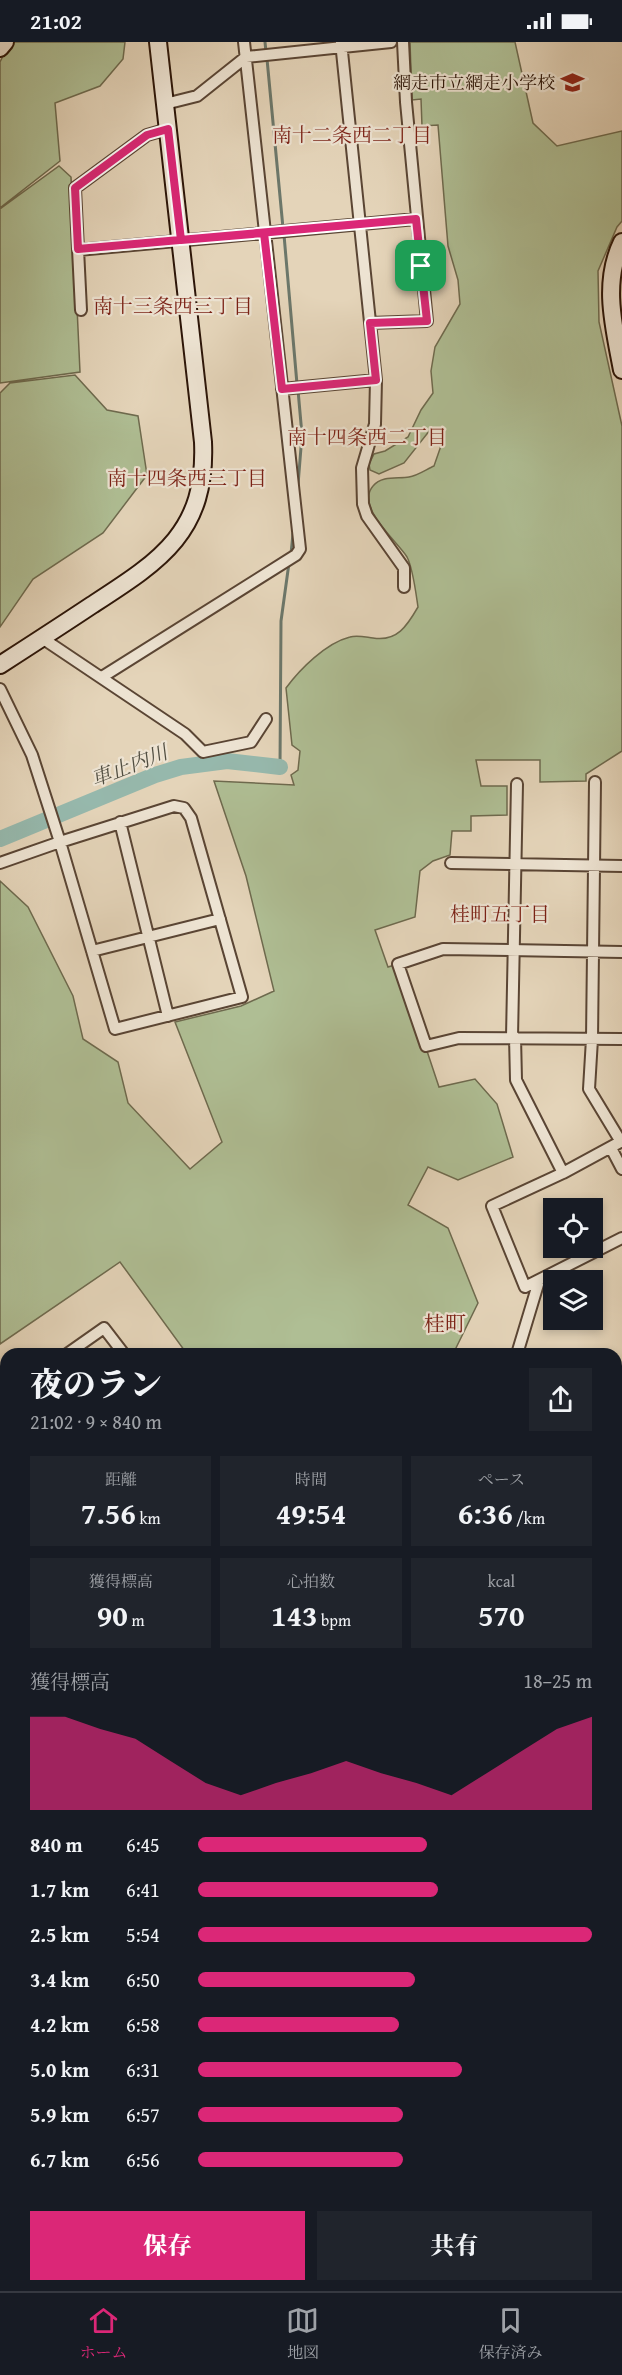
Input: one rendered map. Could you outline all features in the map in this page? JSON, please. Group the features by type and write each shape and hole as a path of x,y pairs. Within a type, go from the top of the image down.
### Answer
{"street":[{"path":"0,48 5,42"},
{"path":"0,664 157,561 182,531 198,498 204,464 203,442 158,42"},
{"path":"102,677 296,555 300,549 244,42"},
{"path":"165,104 197,96 246,57 342,44 391,42"},
{"path":"370,323 427,321 416,219 403,42"},
{"path":"342,44 376,380 375,424 362,468 363,504 367,516 404,568 404,587"},
{"path":"81,310 75,188 147,135 168,129"},
{"path":"78,249 416,219"},
{"path":"622,242 613,267 611,310 622,370"},
{"path":"282,389 376,380"},
{"path":"42,638 185,734 203,752 251,742 266,719"},
{"path":"0,689 32,755 60,842 115,1029 242,997 188,811 184,808 174,806 120,822 60,842 0,863"},
{"path":"595,782 592,1039 589,1089 618,1144 622,1169"},
{"path":"517,784 513,949 513,1037 516,1080 563,1173"},
{"path":"120,822 168,1016"},
{"path":"451,863 622,866"},
{"path":"92,951 220,919"},
{"path":"622,952 443,949 398,964 426,1046 459,1038 622,1039"},
{"path":"618,1144 492,1206 525,1287 622,1238"},
{"path":"519,1348 539,1281"},
{"path":"76,1348 104,1328 119,1348"}],"green space":[{"path":"10,42 125,42 123,59 100,86 55,103 60,161 0,208 0,62"},
{"path":"410,42 515,42 533,123 557,146 622,131 622,221 617,227 598,271 599,322 622,426 622,751 586,774 586,781 540,782 540,760 476,760 481,786 507,786 507,815 471,816 471,831 452,831 450,855 433,861 420,871 415,917 375,930 388,967 398,964 439,1087 475,1079 497,1104 513,1157 458,1180 428,1167 408,1205 448,1228 478,1303 456,1348 183,1348 120,1262 0,1344 0,881 28,907 73,996 83,1039 118,1062 128,1103 190,1169 222,1142 175,1022 241,1006 274,991 246,876 214,781 294,785 291,775 298,770 300,751 292,745 286,688 306,665 332,645 353,636 389,638 405,626 418,607 407,557 380,523 369,504 369,494 373,486 381,480 405,478 434,466 443,440 430,430 404,463 379,474 370,470 369,464 374,454 385,451 408,437 421,410 433,393 431,371 435,347 460,304 458,280 448,246 438,125 422,126 421,99 412,100"},
{"path":"59,166 71,177 80,372 0,383 0,209"},
{"path":"75,375 107,410 138,416 147,475 103,533 33,579 0,627 0,393 10,383"}],"waterway":[{"path":"265,42 266,52"},
{"path":"267,59 283,228"},
{"path":"284,235 297,384"},
{"path":"298,390 302,435 298,485"},
{"path":"291,554 293,534"},
{"path":"280,767 281,621 289,563"},
{"name":"車止内川","path":"0,839 155,775 181,767 227,761 280,767"}],"place":[{"name":"網走市立網走小学校","path":"573,82"}],"district":[{"name":"南十二条西二丁目","path":"352,134"},
{"name":"南十三条西三丁目","path":"173,305"},
{"name":"南十四条西二丁目","path":"367,436"},
{"name":"南十四条西三丁目","path":"187,477"},
{"name":"桂町五丁目","path":"500,913"},
{"name":"桂町","path":"445,1323"}],"route":[{"path":"421,266 416,219 264,233 78,249 75,188 147,135 168,129 181,240 264,233 282,389 376,380 370,323 427,321 421,266"}]}
